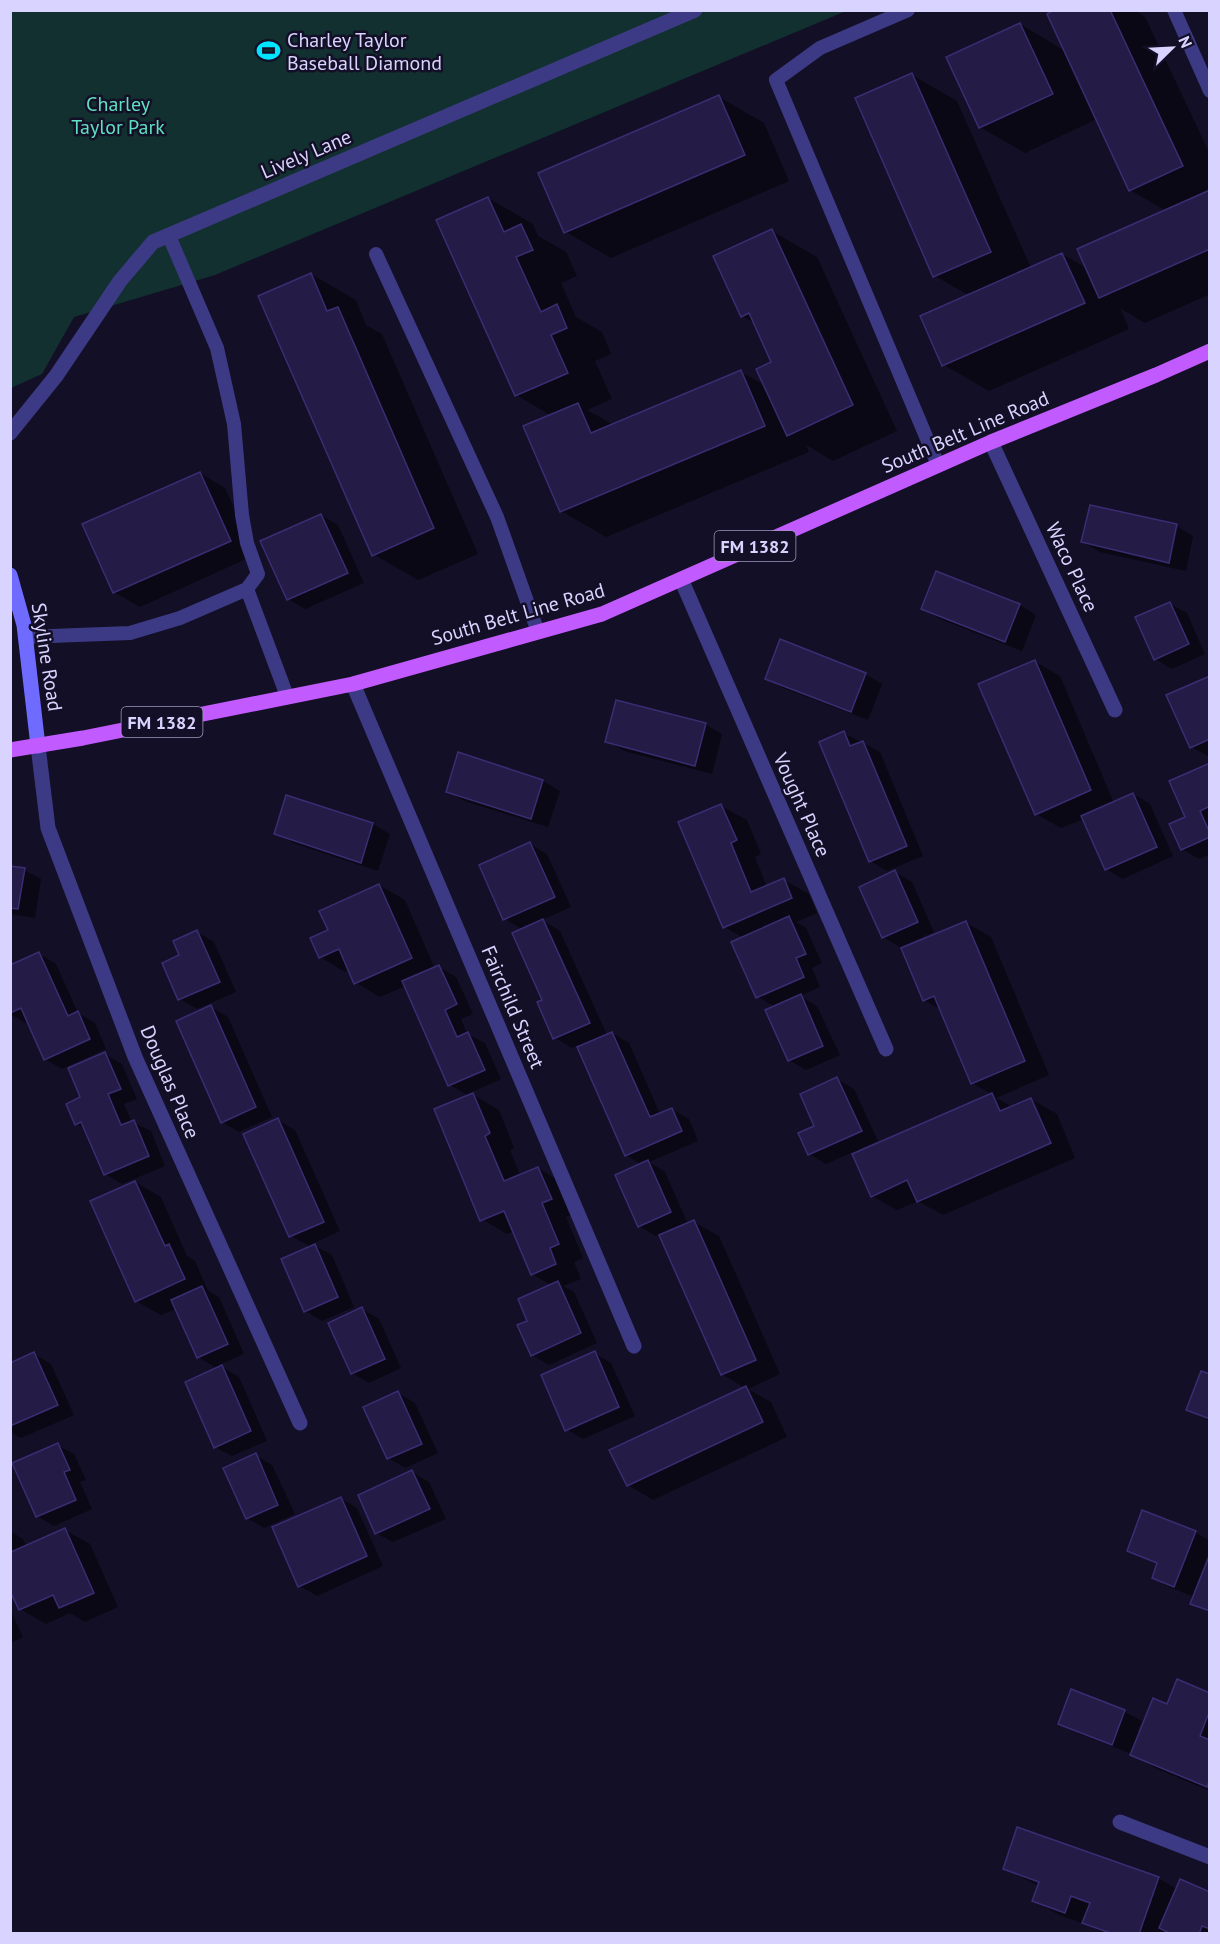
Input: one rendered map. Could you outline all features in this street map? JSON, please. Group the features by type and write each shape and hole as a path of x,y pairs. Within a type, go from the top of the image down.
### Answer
{"main road":[{"name":"South Belt Line Road","path":"10,750 353,684 602,614 991,442 1209,351"}],"street":[{"name":"Lively Lane","path":"10,433 56,376 120,281 153,242 695,10"},
{"name":"Waco Place","path":"991,442 1115,710"},
{"name":"Skyline Road","path":"10,575 25,637 38,746"},
{"name":"Vought Place","path":"681,579 886,1049"},
{"name":"Fairchild Street","path":"353,684 634,1346"},
{"name":"Douglas Place","path":"38,746 48,828 135,1057 300,1423"},
{"path":"1120,1822 1209,1857"}],"lane":[{"path":"908,10 820,48 776,80 938,465"},
{"path":"1174,10 1209,91"},
{"path":"25,637 130,633 180,618 247,590 258,574 242,515 234,424 217,348 169,236"},
{"path":"376,254 497,517 538,632"},
{"path":"247,590 287,696"}],"green space":[{"name":"Charley Taylor Park","path":"10,11 846,11 215,275 74,317 42,374 11,388"}],"building":[{"path":"1054,10 1110,10 1183,166 1129,191 1047,14"},
{"path":"1020,23 1053,94 979,128 946,57"},
{"path":"912,73 991,252 933,277 855,98"},
{"path":"719,95 745,155 564,233 538,173"},
{"path":"1210,190 1210,249 1099,298 1077,249"},
{"path":"488,197 504,232 521,224 533,250 516,257 541,312 557,304 567,328 551,335 568,373 515,396 436,220"},
{"path":"772,229 853,405 787,436 756,369 771,362 749,313 741,317 713,256"},
{"path":"1062,253 1085,303 942,366 920,316"},
{"path":"311,273 327,311 338,307 434,528 372,556 258,296"},
{"path":"741,370 765,426 560,512 523,426 578,403 591,433"},
{"path":"200,472 231,541 113,593 82,524"},
{"path":"1090,505 1177,524 1169,563 1081,542"},
{"path":"321,514 348,573 287,600 260,541"},
{"path":"936,571 1020,604 1005,642 921,609"},
{"path":"1170,602 1189,644 1154,660 1135,617"},
{"path":"780,639 866,673 851,712 765,679"},
{"path":"1035,660 1091,790 1035,815 978,684"},
{"path":"1210,676 1210,739 1190,748 1166,695"},
{"path":"616,700 706,723 695,766 605,742"},
{"path":"844,731 850,746 863,741 907,846 869,862 819,742"},
{"path":"458,752 543,780 531,819 446,792"},
{"path":"1210,763 1210,806 1200,811 1210,837 1181,850 1169,824 1185,817 1169,781"},
{"path":"1133,793 1157,847 1105,870 1081,816"},
{"path":"286,795 373,823 361,863 274,834"},
{"path":"721,804 737,840 731,843 751,892 784,878 792,898 723,928 678,822"},
{"path":"530,842 555,897 503,920 479,865"},
{"path":"10,866 25,868 18,909 10,908"},
{"path":"895,870 918,922 882,938 859,887"},
{"path":"379,884 412,958 354,984 339,949 319,958 310,938 328,930 319,911"},
{"path":"789,916 806,954 796,958 804,977 756,998 731,942"},
{"path":"543,919 590,1023 553,1039 537,1002 542,1000 512,933"},
{"path":"966,921 1025,1061 971,1084 934,996 923,1001 901,948"},
{"path":"197,930 220,982 178,1000 162,963 179,955 173,941"},
{"path":"39,952 68,1016 78,1011 90,1039 44,1060 21,1008 10,1013 10,965"},
{"path":"439,965 457,1004 445,1010 457,1037 468,1032 485,1070 448,1086 402,981"},
{"path":"801,994 823,1046 788,1061 765,1010"},
{"path":"211,1005 256,1107 221,1123 176,1021"},
{"path":"612,1032 650,1117 672,1108 682,1131 625,1156 577,1047"},
{"path":"105,1052 121,1089 108,1094 121,1125 134,1120 149,1156 104,1175 81,1122 75,1125 66,1104 80,1097 68,1068"},
{"path":"837,1077 862,1131 808,1155 798,1133 814,1126 800,1094"},
{"path":"473,1093 490,1133 485,1136 504,1181 538,1167 552,1199 542,1203 559,1244 550,1248 556,1264 531,1275 504,1211 480,1221 434,1109"},
{"path":"992,1093 1000,1111 1031,1098 1051,1143 917,1202 907,1180 871,1197 852,1154"},
{"path":"278,1118 324,1222 289,1237 243,1134"},
{"path":"648,1160 671,1212 638,1227 615,1175"},
{"path":"135,1181 165,1246 169,1244 185,1279 135,1302 90,1201"},
{"path":"694,1220 756,1360 721,1375 659,1235"},
{"path":"315,1244 338,1297 304,1312 281,1259"},
{"path":"558,1281 581,1333 531,1356 517,1325 527,1321 518,1299"},
{"path":"202,1286 228,1344 197,1358 171,1300"},
{"path":"362,1307 385,1359 351,1374 328,1323"},
{"path":"595,1351 619,1407 565,1431 541,1375"},
{"path":"34,1352 58,1405 10,1426 10,1363"},
{"path":"222,1365 251,1431 214,1448 185,1382"},
{"path":"1201,1371 1210,1374 1210,1419 1186,1410"},
{"path":"746,1386 763,1422 627,1486 609,1450"},
{"path":"398,1391 422,1444 387,1459 363,1407"},
{"path":"58,1443 70,1470 64,1472 76,1500 36,1517 12,1463"},
{"path":"256,1453 278,1505 246,1519 223,1468"},
{"path":"412,1470 430,1509 375,1534 358,1495"},
{"path":"341,1497 367,1556 298,1587 272,1527"},
{"path":"1142,1510 1196,1531 1174,1587 1152,1578 1157,1563 1127,1551"},
{"path":"65,1528 94,1593 59,1608 53,1595 19,1610 10,1591 10,1550 11,1552"},
{"path":"1210,1554 1210,1611 1190,1604"},
{"path":"1177,1679 1210,1693 1210,1716 1208,1715 1200,1736 1210,1740 1210,1780 1207,1787 1130,1755 1153,1698 1167,1704"},
{"path":"1071,1689 1125,1710 1112,1745 1058,1724"},
{"path":"1017,1827 1159,1877 1139,1934 1113,1934 1082,1923 1090,1903 1071,1896 1065,1913 1032,1901 1039,1882 1003,1869"},
{"path":"1180,1879 1210,1892 1210,1929 1202,1926 1199,1934 1171,1934 1159,1928"}],"place":[{"name":"Charley Taylor Baseball Diamond","path":"269,51"}]}
